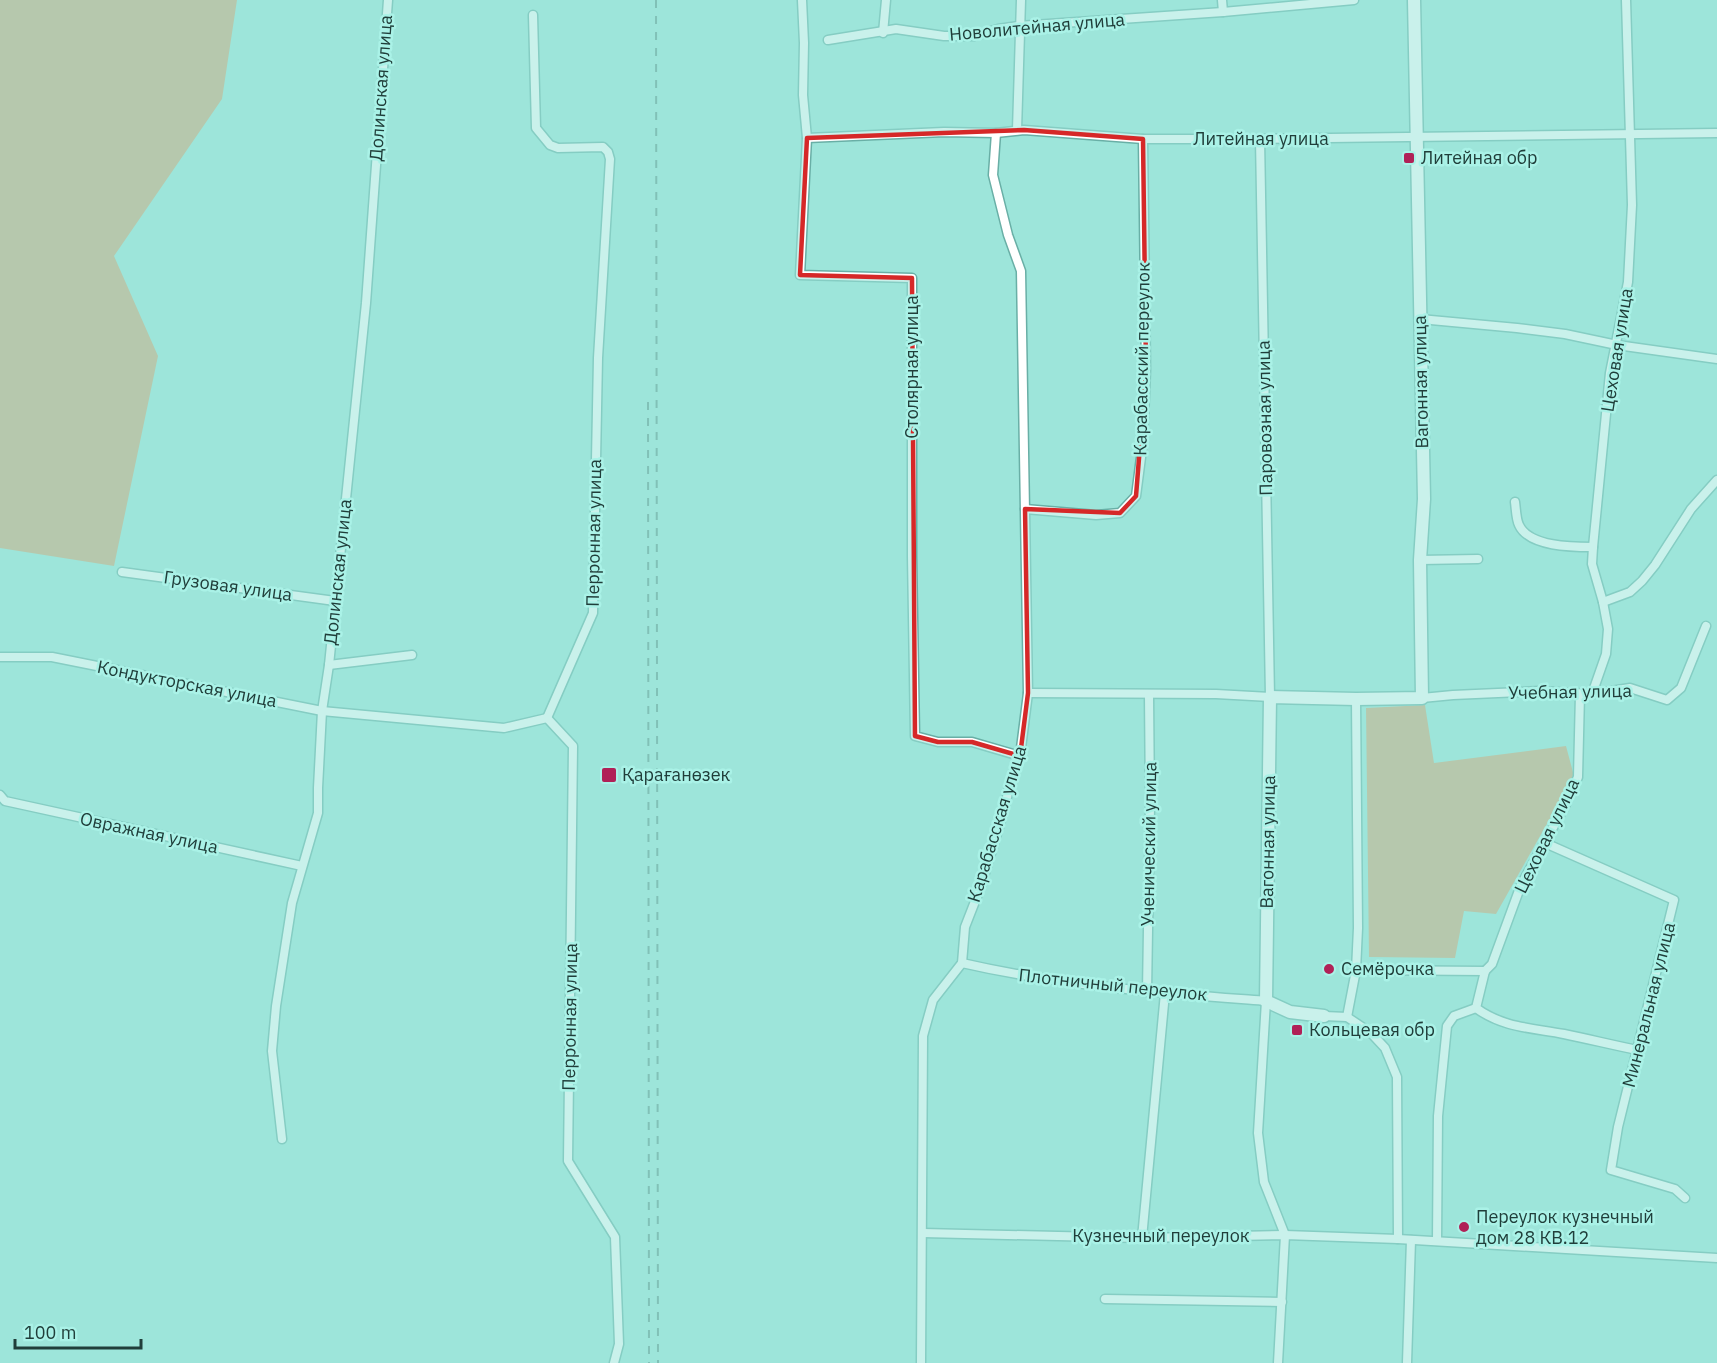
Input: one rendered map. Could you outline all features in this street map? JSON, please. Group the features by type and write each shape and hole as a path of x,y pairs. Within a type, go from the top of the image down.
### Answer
{"street":[{"name":"Долинская улица","path":"282,1138 273,1051 276,1006 292,903 318,813 322,711 329,665 366,303 388,0"},
{"name":"Столярная улица","path":"802,0 803,94 807,138 800,275 912,278 912,556 915,736 938,742 972,742 1020,756"},
{"path":"883,33 886,0"},
{"path":"1017,130 1021,0"},
{"path":"1222,0 1223,12"},
{"name":"Новолитейная улица","path":"828,40 883,33 896,29 944,36 974,36 1019,26 1223,12 1354,0"},
{"name":"Вагонная улица","path":"1413,0 1424,498 1420,560 1422,698"},
{"name":"Цеховая улица","path":"1592,694 1606,654 1608,628 1604,602 1592,564 1593,547 1610,373 1628,282 1632,205 1626,0"},
{"name":"Перронная улица","path":"533,15 536,128 550,145 603,147 610,159 598,358 593,613 547,718 573,746 568,1161 615,1237 619,1344 614,1363"},
{"name":"Литейная улица","path":"807,138 944,132 996,133 1017,130 1143,139 1717,133"},
{"name":"Карабасская улица","path":"962,963 965,927 981,886 1020,756 1028,693 1021,272 1008,235 993,175 996,133"},
{"name":"Карабасский переулок","path":"1025,509 1096,515 1120,513 1136,496 1143,442 1146,370 1143,139"},
{"name":"Паровозная улица","path":"1260,139 1270,697"},
{"path":"1420,319 1529,329 1617,345 1717,359"},
{"path":"1604,602 1630,592 1642,581 1691,509 1717,480"},
{"path":"1515,502 1519,526 1529,536 1561,547 1593,547"},
{"path":"1420,560 1478,559"},
{"name":"Грузовая улица","path":"122,572 335,601"},
{"name":"Учебная улица","path":"1422,698 1540,692 1592,694 1630,688 1667,700 1681,688 1706,626"},
{"path":"329,665 412,655"},
{"name":"Кондукторская улица","path":"0,657 52,657 322,711 504,728 547,718"},
{"path":"1028,693 1216,694 1356,699 1422,698"},
{"name":"Цеховая улица","path":"1485,971 1492,964 1521,885 1565,806 1578,777 1580,694"},
{"name":"Ученический улица","path":"1147,992 1149,695"},
{"name":"Вагонная улица","path":"1266,1001 1270,697"},
{"path":"1347,1017 1356,970 1358,927 1356,699"},
{"name":"Овражная улица","path":"0,795 4,801 302,866"},
{"name":"Минеральная улица","path":"1545,843 1674,900 1618,1127 1611,1170 1675,1189 1685,1198"},
{"path":"921,1363 923,1036 933,1000 962,963"},
{"name":"Плотничный переулок","path":"962,963 1001,972 1147,992 1266,1001"},
{"path":"1356,970 1485,971 1476,1008"},
{"path":"1142,1238 1165,993"},
{"path":"1278,1363 1285,1235 1264,1182 1258,1133 1266,1001 1290,1012 1347,1017 1371,1033 1385,1048 1397,1077 1398,1239"},
{"path":"1476,1008 1500,1022 1513,1026 1637,1050"},
{"path":"1437,1241 1437,1116 1446,1026 1454,1016 1476,1008"},
{"name":"Кузнечный переулок","path":"923,1233 1142,1238 1285,1235 1437,1241 1717,1258"},
{"path":"1407,1363 1411,1240"},
{"path":"1105,1299 1282,1302"}],"highlighted area":[{"path":"1024,130 1143,139 1146,370 1136,496 1120,513 1025,509 1028,693 1020,756 972,742 938,742 915,736 912,278 800,275 807,138"}],"shaded area":[{"path":"0,0 237,0 222,99 114,256 158,356 114,566 0,548"},
{"path":"1425,705 1434,763 1566,746 1574,776 1496,914 1464,911 1455,958 1369,957 1366,708"}],"railway":[{"path":"656,0 658,1363"},
{"path":"648,402 649,1363"}],"place":[{"name":"Литейная обр","path":"1409,158"},
{"name":"Қарағанөзек","path":"609,775"},
{"name":"Семёрочка","path":"1329,969"},
{"name":"Кольцевая обр","path":"1297,1030"},
{"name":"Переулок кузнечный дом 28 КВ.12","path":"1464,1227"}]}
